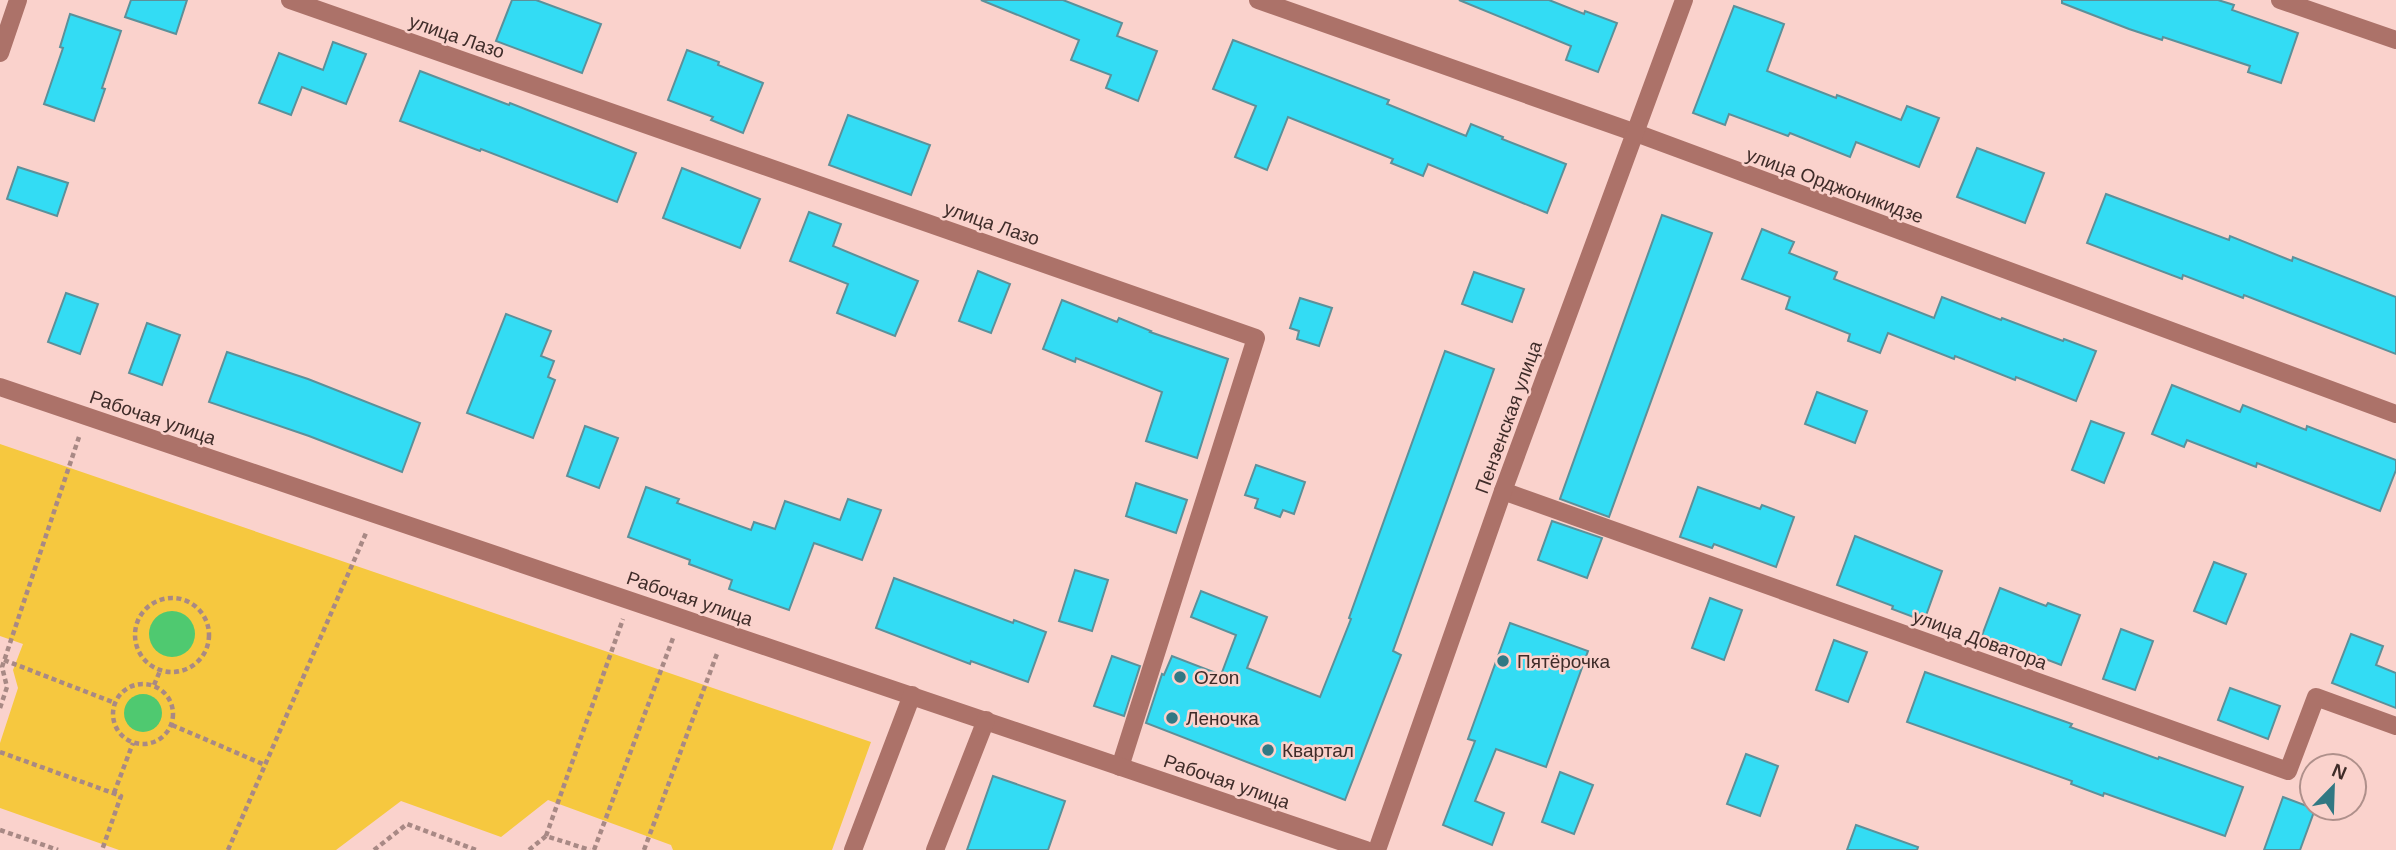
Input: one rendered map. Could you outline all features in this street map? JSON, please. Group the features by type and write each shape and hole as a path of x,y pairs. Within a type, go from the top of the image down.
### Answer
{"street":[{"path":"0,53 18,0"},
{"name":"улица Лазо","path":"290,0 1256,338 1121,767"},
{"name":"улица Орджоникидзе","path":"1258,0 1636,133 2396,414"},
{"name":"Пензенская улица","path":"1377,850 1503,491 1684,0"},
{"path":"2280,0 2396,40"},
{"name":"Рабочая улица","path":"0,387 1366,850"},
{"name":"улица Доватора","path":"1503,491 2288,771 2316,697 2396,726"},
{"path":"853,850 912,695"},
{"path":"935,850 986,720"}],"path":[{"path":"0,708 7,687 2,667 4,660 86,417"},
{"path":"228,850 374,514"},
{"path":"167,598 183,600 196,607 205,618 209,633 207,646 201,659 188,668 174,672 160,671 138,652 134,637 136,624 143,611 155,602 167,598"},
{"path":"528,850 546,836 630,600"},
{"path":"546,836 592,850 681,617"},
{"path":"644,850 724,632"},
{"path":"4,660 115,703"},
{"path":"155,685 160,671"},
{"path":"142,683 155,685 171,701 174,713 172,725 165,736 156,742 133,743 116,727 113,715 115,703 122,691 131,686 142,683"},
{"path":"172,725 265,765"},
{"path":"114,793 133,743"},
{"path":"0,752 121,796 102,850"},
{"path":"374,850 407,824 476,850"},
{"path":"0,830 58,850"}],"shaded area":[{"path":"0,444 871,742 832,850 673,850 671,845 548,800 501,837 401,801 336,850 119,850 0,808 0,743 18,688 13,670 23,644 0,636"},
{"path":"172,611 189,617 195,634 189,651 172,657 155,651 149,634 155,617"},
{"path":"143,694 157,699 162,713 157,727 143,732 129,727 124,713 129,699"}],"building":[{"path":"131,0 187,0 176,34 125,17"},
{"path":"512,0 536,0 601,24 582,73 496,41"},
{"path":"981,0 1063,0 1122,23 1117,36 1157,51 1138,101 1106,88 1111,75 1071,60 1079,40"},
{"path":"1459,0 1549,0 1617,23 1598,72 1566,60 1571,46"},
{"path":"2062,0 2218,0 2234,5 2232,10 2298,33 2281,83 2248,72 2250,66 2163,37 2162,40 2129,29 2062,3"},
{"path":"1734,6 1784,24 1767,71 1901,120 1907,106 1939,118 1919,167 1856,142 1850,157 1790,133 1788,136 1729,114 1725,125 1693,113"},
{"path":"70,14 121,31 94,121 44,104 63,48 60,47"},
{"path":"1233,40 1389,100 1387,104 1466,136 1471,124 1566,164 1547,213 1428,164 1423,176 1391,163 1393,159 1288,117 1267,170 1235,157 1256,106 1213,89"},
{"path":"333,42 366,54 346,104 302,87 291,115 259,103 279,53 323,70"},
{"path":"687,50 763,83 743,133 711,120 713,117 668,100"},
{"path":"420,71 636,153 617,202 400,121"},
{"path":"848,115 930,145 911,195 829,165"},
{"path":"1977,148 2044,173 2025,223 1957,197"},
{"path":"18,167 68,183 57,216 7,199"},
{"path":"682,168 760,199 740,248 663,218"},
{"path":"2106,194 2229,240 2230,236 2292,261 2293,257 2396,297 2396,354 2244,295 2243,298 2183,275 2182,279 2087,243"},
{"path":"809,212 841,224 833,246 918,281 895,336 837,313 848,284 790,261"},
{"path":"1662,215 1712,233 1609,517 1560,499"},
{"path":"1762,229 1794,242 1789,253 1837,272 1834,279 1934,318 1942,297 2001,320 2002,318 2096,351 2076,401 2016,377 2015,380 1888,333 1880,353 1848,341 1850,334 1786,309 1790,297 1742,279"},
{"path":"978,271 1010,284 991,333 959,321"},
{"path":"1474,272 1524,289 1512,322 1462,304"},
{"path":"66,293 98,304 80,354 48,342"},
{"path":"1300,298 1332,308 1319,346 1297,339 1299,331 1290,328"},
{"path":"1062,300 1117,322 1119,318 1150,332 1228,359 1197,458 1146,441 1162,392 1076,358 1075,362 1043,349"},
{"path":"506,314 551,331 541,356 554,361 548,377 555,380 533,438 467,413"},
{"path":"147,323 180,335 162,385 129,373"},
{"path":"1445,351 1494,369 1393,651 1401,655 1345,800 1146,723 1162,674 1164,675 1172,656 1221,675 1236,635 1191,617 1201,591 1267,617 1247,668 1320,697 1351,619 1349,618"},
{"path":"227,352 308,379 420,423 402,472 309,436 209,402"},
{"path":"2172,385 2240,412 2243,405 2306,430 2307,426 2396,460 2396,470 2380,511 2257,463 2256,467 2187,440 2184,447 2152,434"},
{"path":"1817,392 1867,411 1855,443 1805,424"},
{"path":"2091,421 2124,433 2104,483 2072,470"},
{"path":"585,426 618,438 599,488 567,476"},
{"path":"1256,465 1305,482 1294,514 1283,510 1280,517 1255,508 1258,499 1245,495"},
{"path":"1136,483 1187,500 1176,533 1126,516"},
{"path":"646,487 679,499 677,503 751,530 754,522 775,529 785,501 840,520 848,499 881,510 862,560 814,543 789,610 729,589 732,580 689,564 690,560 628,537"},
{"path":"1698,487 1760,509 1762,505 1794,517 1776,567 1714,544 1712,548 1680,537"},
{"path":"1552,521 1602,538 1587,578 1538,560"},
{"path":"1855,536 1942,571 1924,621 1837,585"},
{"path":"2214,562 2246,574 2226,624 2194,611"},
{"path":"1075,570 1108,580 1092,631 1059,621"},
{"path":"894,578 1013,623 1014,620 1046,632 1028,682 971,661 970,664 876,628"},
{"path":"2000,588 2046,606 2048,603 2080,615 2061,665 1981,638"},
{"path":"1710,598 1742,610 1724,660 1692,648"},
{"path":"1510,623 1588,651 1546,767 1496,749 1475,801 1504,813 1492,845 1443,825 1475,741 1468,739"},
{"path":"2121,629 2153,641 2135,690 2103,679"},
{"path":"2351,634 2383,646 2376,665 2396,673 2396,708 2332,683"},
{"path":"1834,640 1867,652 1848,702 1816,690"},
{"path":"1112,656 1140,666 1124,716 1094,706"},
{"path":"1925,672 2072,724 2070,727 2158,759 2159,757 2243,787 2225,836 2104,793 2103,796 2071,784 2072,781 1907,722"},
{"path":"2230,688 2280,706 2268,739 2218,720"},
{"path":"1746,754 1778,766 1760,816 1727,804"},
{"path":"1560,772 1593,785 1574,834 1542,822"},
{"path":"993,776 1065,801 1048,850 967,850"},
{"path":"2283,797 2298,803 2298,822 2310,822 2300,850 2264,850"},
{"path":"1856,825 1918,847 1917,850 1847,850"}],"place":[{"name":"Пятёрочка","path":"1503,661"},
{"name":"Ozon","path":"1180,677"},
{"name":"Леночка","path":"1172,718"},
{"name":"Квартал","path":"1268,750"}]}
